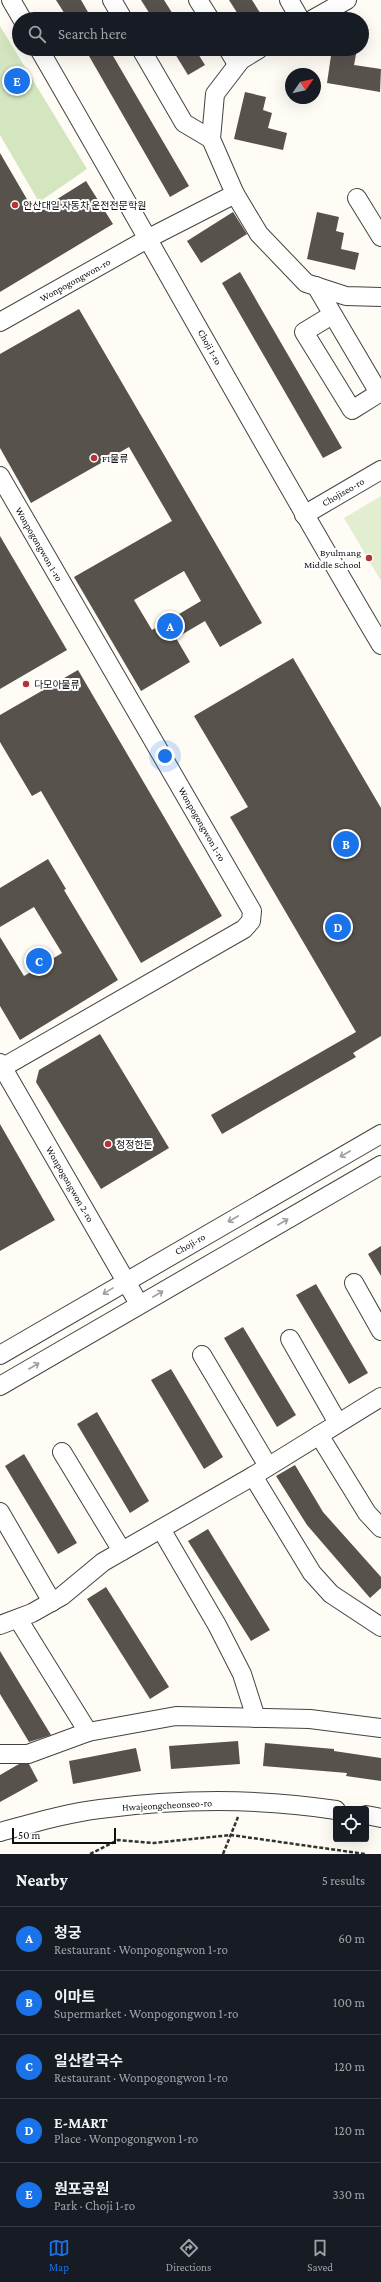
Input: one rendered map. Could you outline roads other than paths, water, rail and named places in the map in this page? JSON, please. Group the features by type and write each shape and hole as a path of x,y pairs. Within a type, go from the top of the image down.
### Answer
{"street":[{"path":"11,0 18,12"},
{"path":"112,0 119,12"},
{"path":"198,0 206,12"},
{"path":"289,0 296,12"},
{"path":"326,12 347,0"},
{"name":"Choji 1-ro","path":"43,56 149,238 304,515 381,645"},
{"path":"145,56 184,122 211,139"},
{"path":"232,56 237,64"},
{"path":"247,56 240,60 215,94 211,139 235,194 259,234 306,283 346,296 381,297"},
{"name":"Wonpogongwon-ro","path":"0,322 149,238 235,194"},
{"path":"357,198 381,238"},
{"path":"316,286 380,393 352,410 304,332 332,315"},
{"name":"Chojiseo-ro","path":"304,515 381,470"},
{"name":"Wonpogongwon 1-ro","path":"0,476 252,911 251,921 244,929 1,1067"},
{"name":"Wonpogongwon 2-ro","path":"1,1067 140,1304"},
{"name":"Choji-ro","path":"0,1355 381,1134"},
{"path":"0,1386 381,1165"},
{"path":"354,1283 381,1331"},
{"path":"290,1339 338,1423"},
{"path":"202,1355 312,1573 331,1594 380,1623"},
{"path":"0,1625 32,1613 52,1602 103,1562 260,1471 381,1397"},
{"path":"319,1435 367,1513 381,1528"},
{"path":"62,1452 122,1551"},
{"path":"0,1512 52,1602"},
{"path":"161,1529 217,1625 238,1667 256,1718"},
{"path":"18,1619 88,1732"},
{"path":"0,1754 28,1754 88,1732 176,1716 310,1719 381,1728"},
{"name":"Hwajeongcheonseo-ro","path":"0,1832 100,1809 169,1803 245,1802 333,1810"},
{"path":"369,1816 381,1818"}],"place":[{"name":"원포공원","path":"17,81"},
{"name":"안산대일 자동차 운전전문학원","path":"15,205"},
{"name":"F1물류","path":"94,458"},
{"name":"Byulmang Middle School","path":"369,558"},
{"name":"청궁","path":"170,626"},
{"name":"다모아물류","path":"26,684"},
{"name":"이마트","path":"346,844"},
{"name":"E-MART","path":"338,927"},
{"name":"일산칼국수","path":"39,961"},
{"name":"청정한돈","path":"108,1144"}]}
